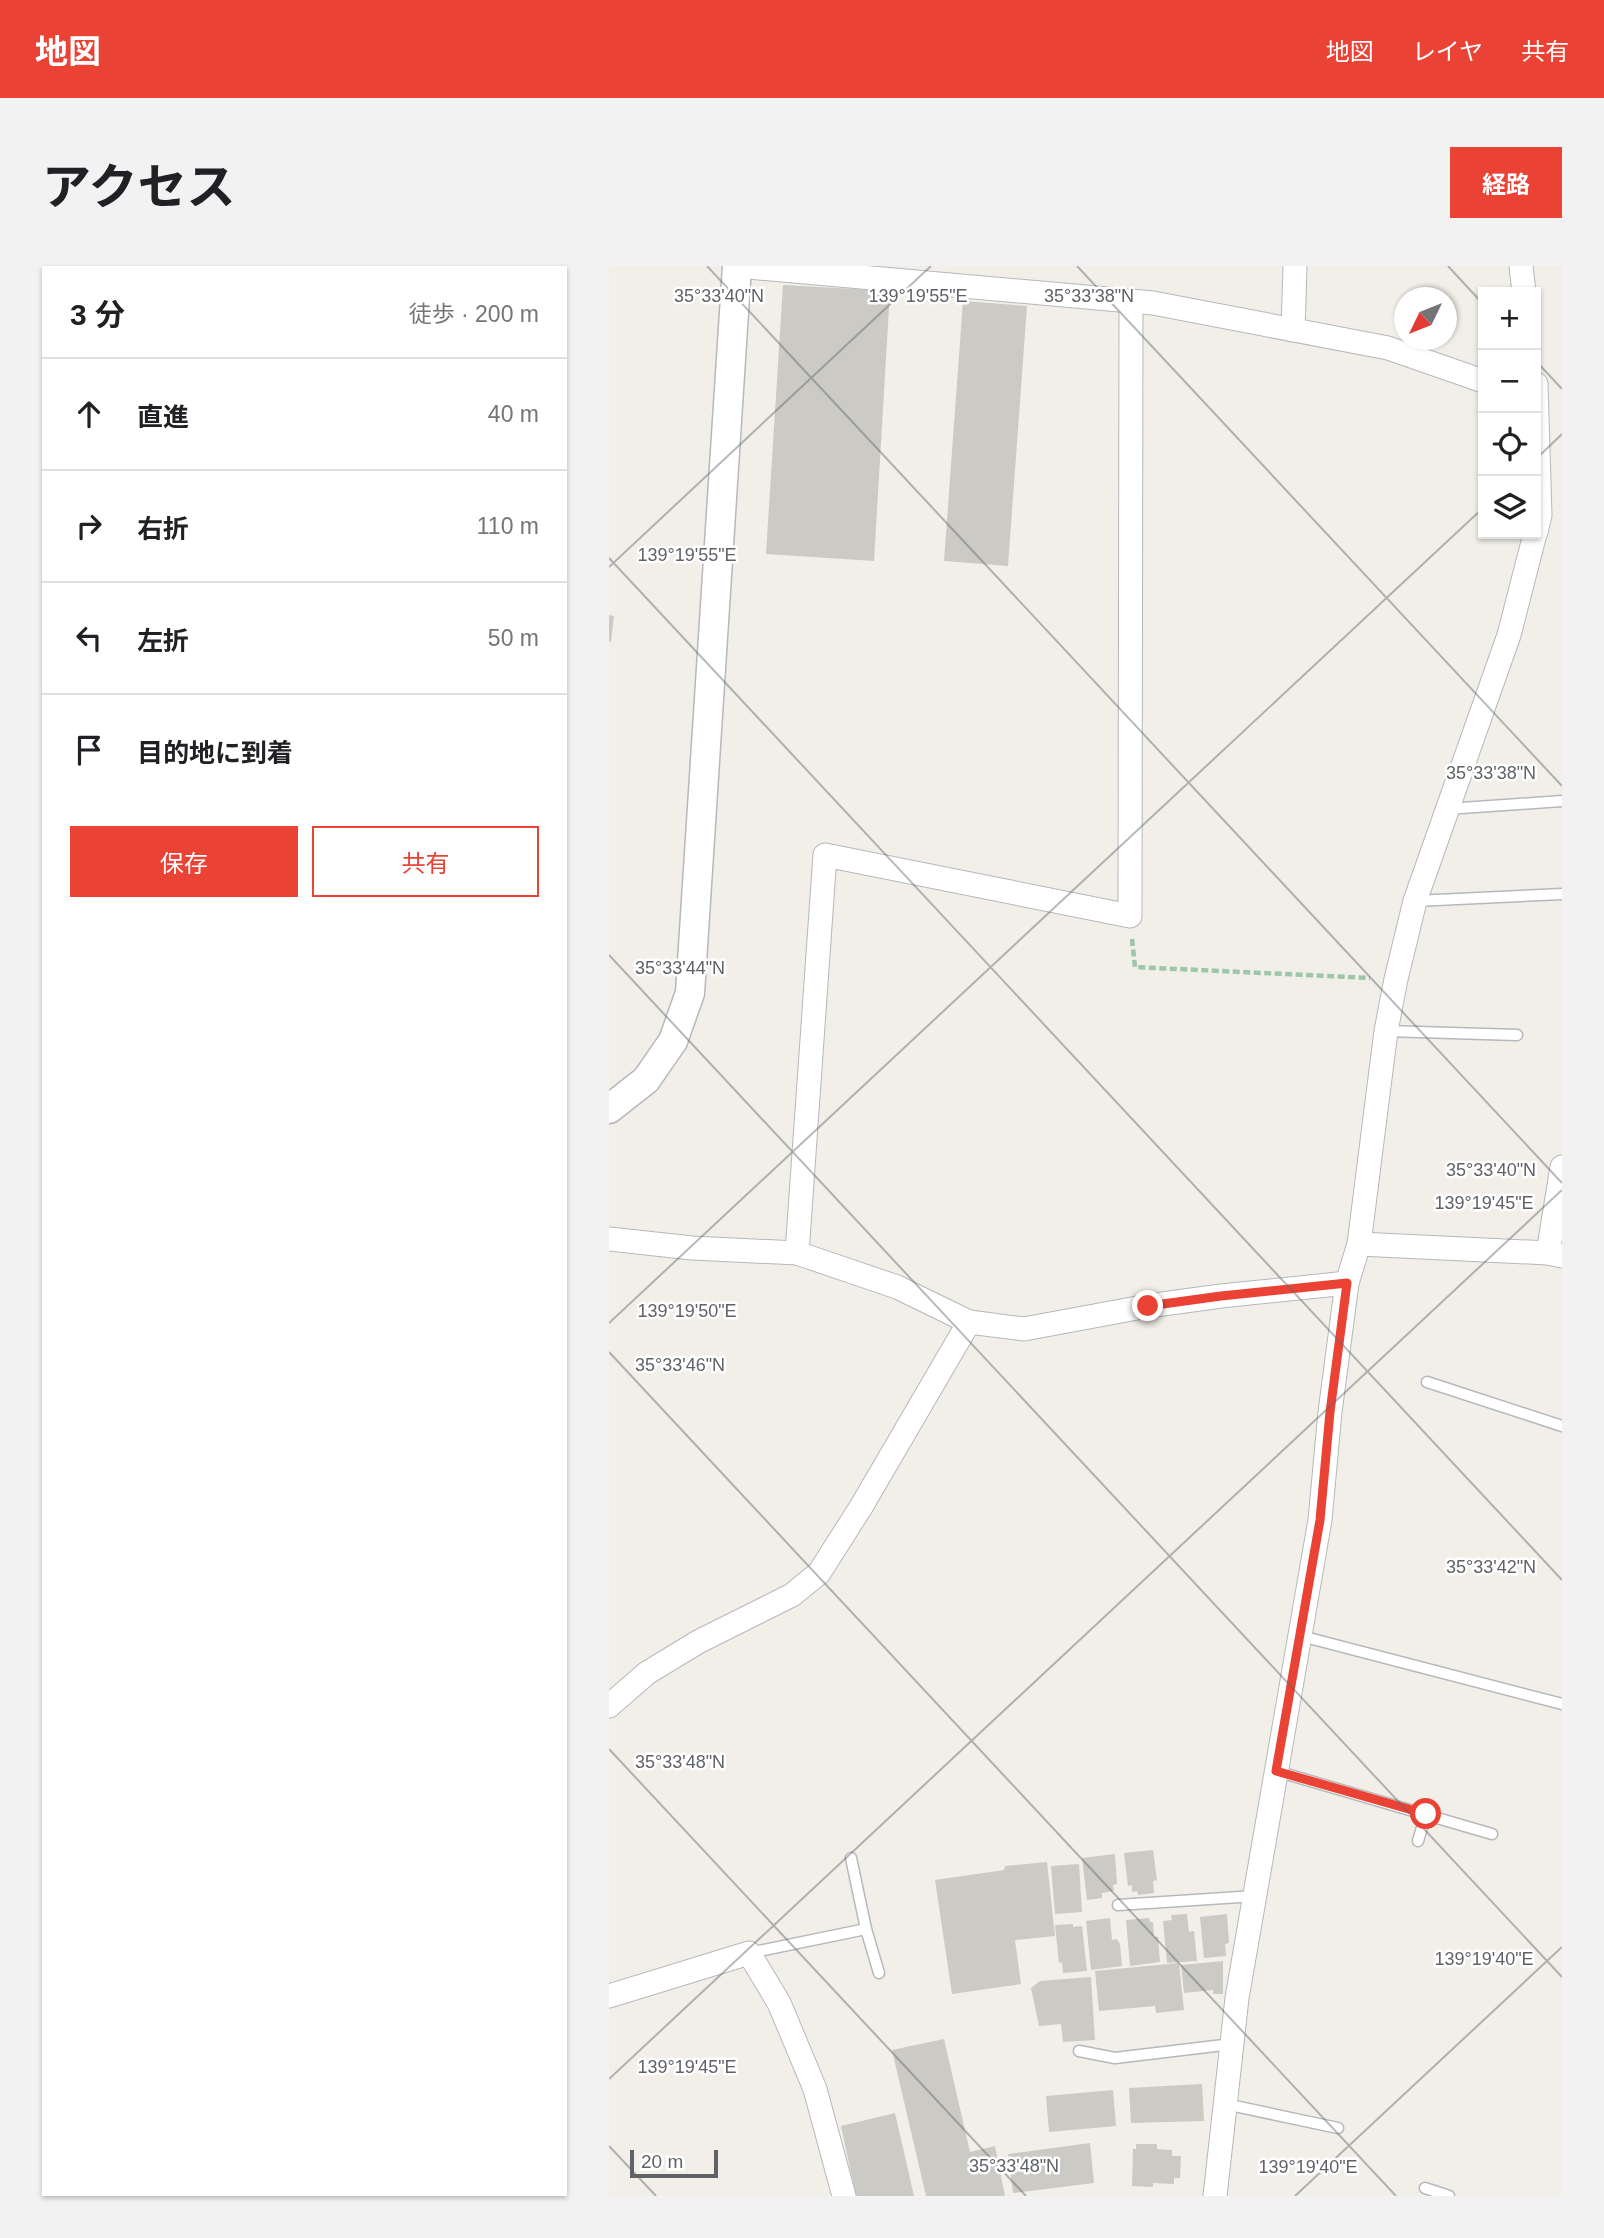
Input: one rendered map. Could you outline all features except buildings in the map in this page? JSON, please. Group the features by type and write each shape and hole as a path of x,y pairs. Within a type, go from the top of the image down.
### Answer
{"street":[{"path":"609,1109 646,1080 653,1070 673,1041 690,993 737,266 1153,303 1388,348 1478,379"},
{"path":"1293,330 1295,266"},
{"path":"1521,266 1523,287"},
{"path":"797,1253 825,855 1130,916 1131,301"},
{"path":"1216,2196 1237,1998 1320,1520 1330,1412 1347,1283 1359,1244 1386,1031 1415,901 1509,635 1543,524 1537,413"},
{"path":"1359,1244 1555,1254 1562,1167"},
{"path":"609,1239 692,1248 797,1253 897,1287 969,1322 1024,1329 1172,1302 1347,1283"},
{"path":"609,1706 647,1673 698,1642 792,1595 820,1573 969,1322"},
{"path":"609,1996 748,1953 779,2003 815,2089 844,2196"}],"lane":[{"path":"1447,809 1562,801"},
{"path":"1415,901 1562,894"},
{"path":"1386,1031 1517,1035"},
{"path":"1427,1382 1562,1426"},
{"path":"1301,1636 1562,1704"},
{"path":"1276,1771 1492,1834"},
{"path":"1418,1841 1426,1814"},
{"path":"851,1858 866,1929 879,1973"},
{"path":"1118,1905 1255,1896"},
{"path":"748,1953 866,1929"},
{"path":"1079,2051 1115,2058 1232,2044"},
{"path":"1225,2104 1338,2127"},
{"path":"1426,2188 1449,2196"}],"path":[{"path":"1130,916 1135,967 1396,979"}],"route":[{"path":"1148,1306 1347,1283 1330,1412 1320,1520 1276,1771 1426,1814"}]}
